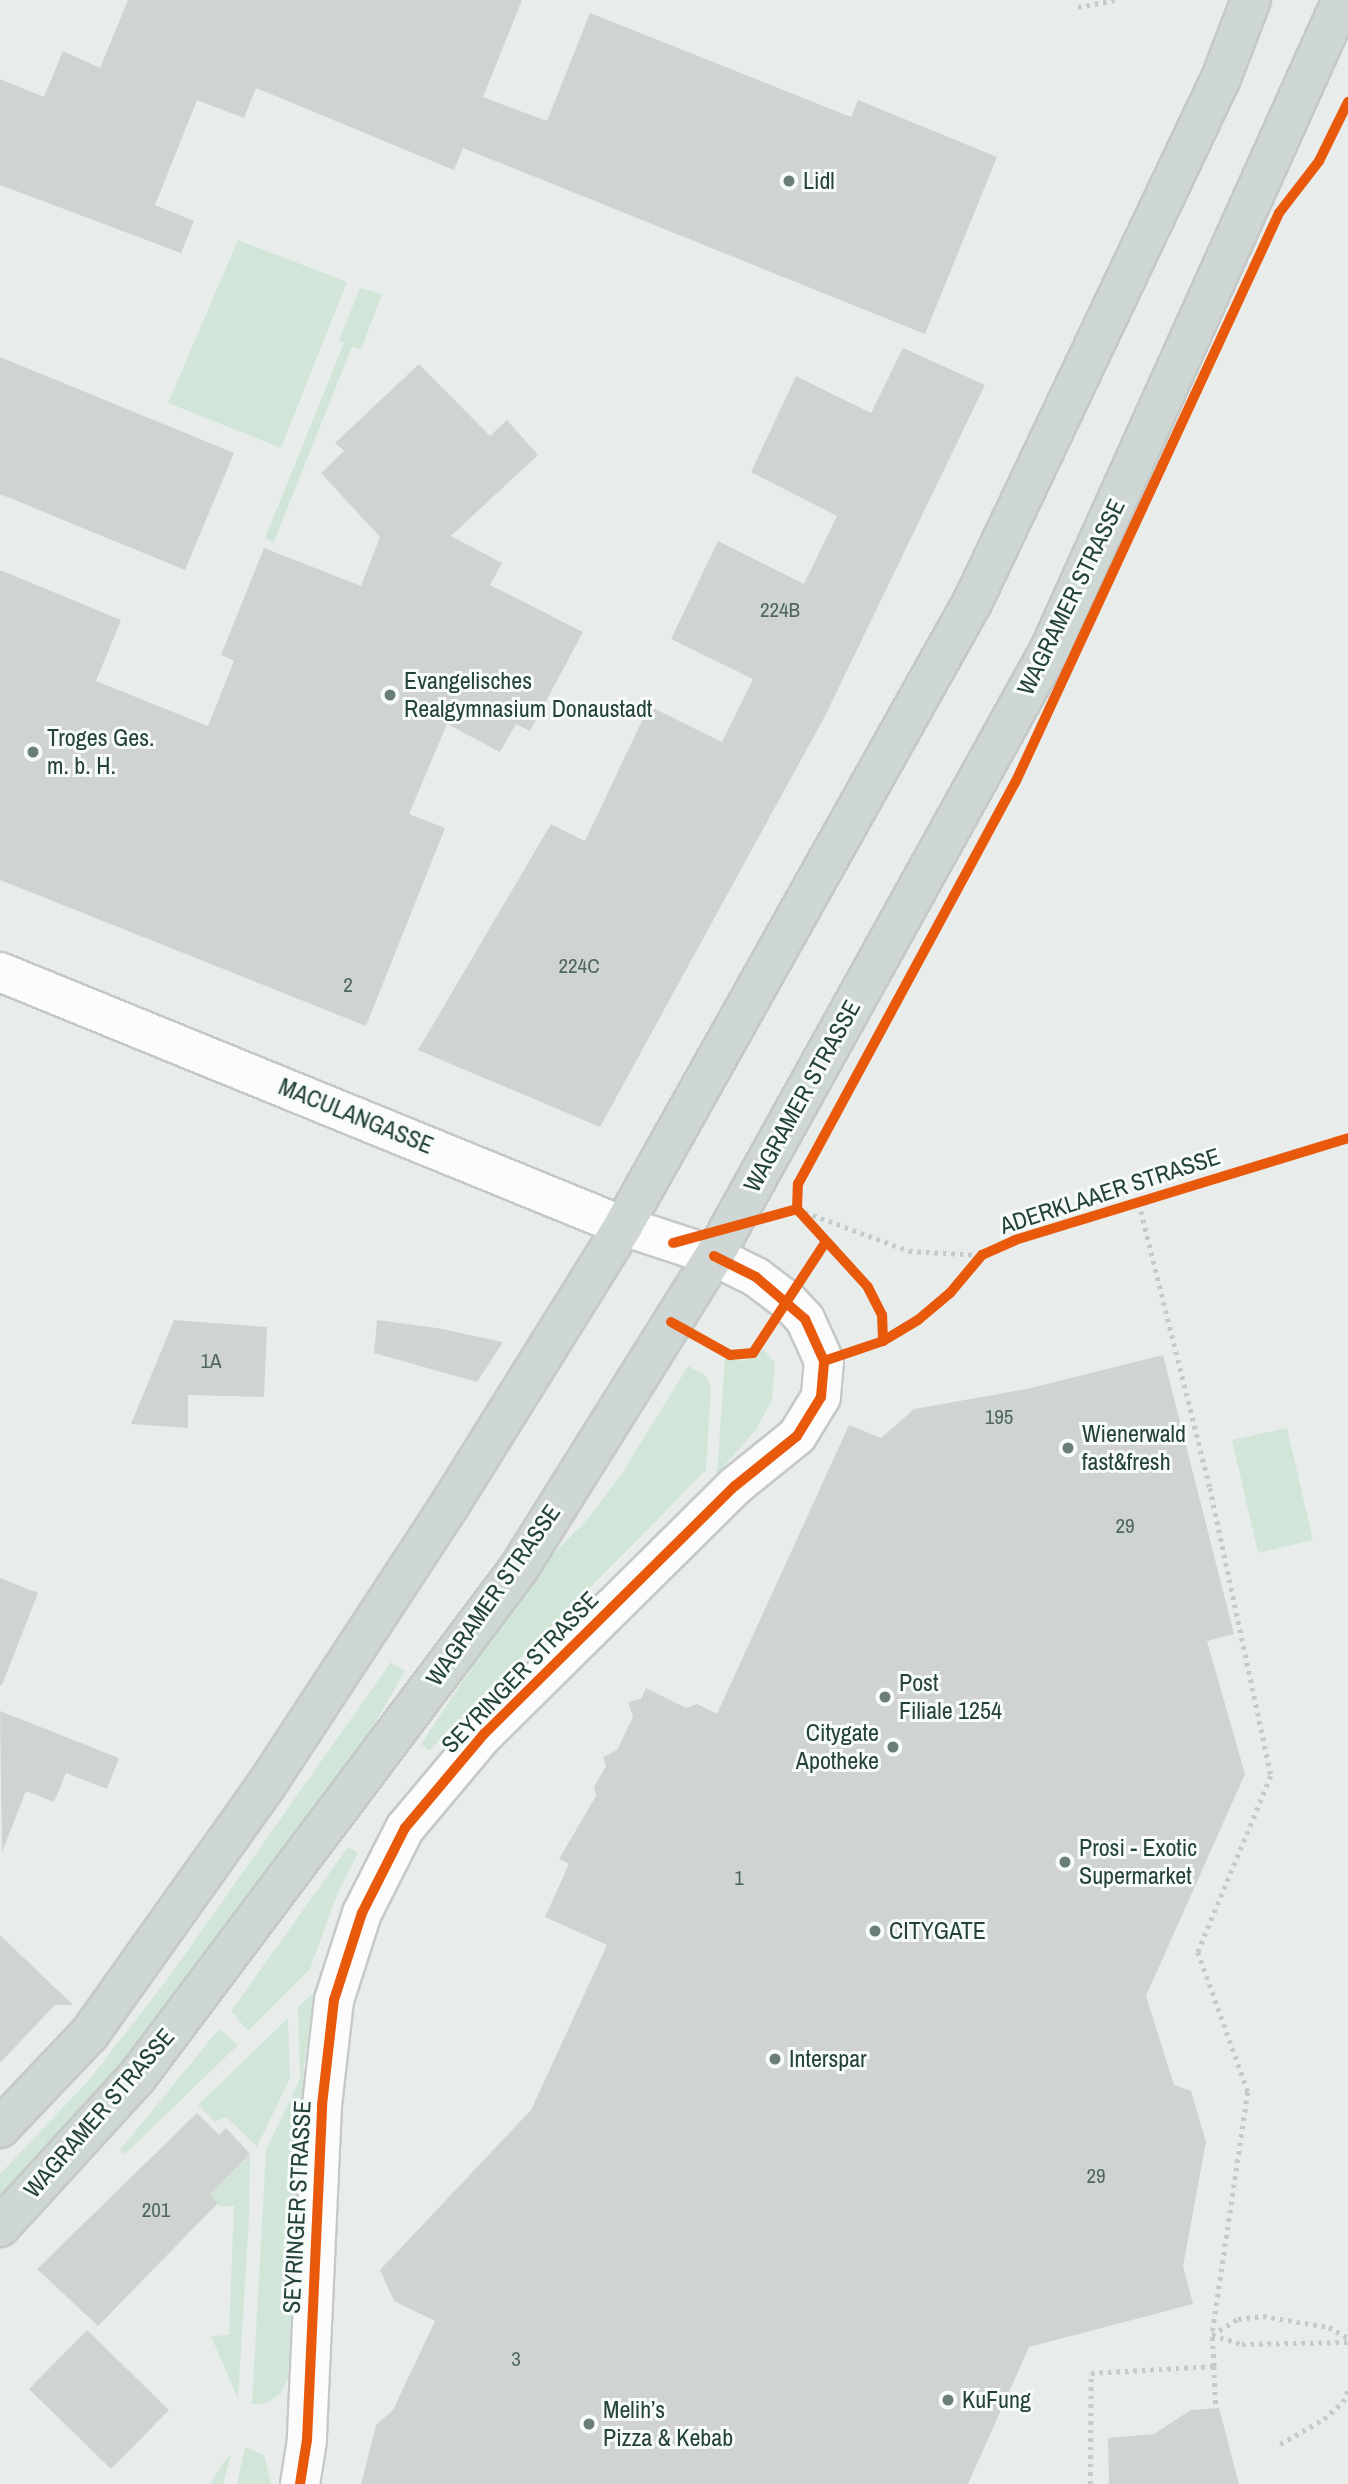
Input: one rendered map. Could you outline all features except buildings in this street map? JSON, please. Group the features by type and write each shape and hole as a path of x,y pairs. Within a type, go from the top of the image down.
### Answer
{"main road":[{"path":"0,2128 90,2033 267,1784 449,1506 623,1226 973,601 1221,78 1251,0"},
{"name":"WAGRAMER STRASSE","path":"0,2227 137,2077 519,1567 722,1241 1050,649 1342,0"}],"street":[{"name":"MACULANGASSE","path":"0,972 623,1226 722,1241"},
{"name":"SEYRINGER STRASSE","path":"300,2484 307,2440 322,2105 334,2000 362,1913 405,1828 484,1734 735,1486 797,1436 821,1397 824,1361 806,1319 788,1301 756,1277 722,1241"}],"path":[{"path":"1078,7 1114,0"},
{"path":"798,1196 797,1209 809,1226"},
{"path":"1139,1203 1210,1488 1271,1776 1198,1952 1248,2092 1212,2335 1216,2408"},
{"path":"722,1241 797,1209 909,1251 988,1253"},
{"path":"1212,2335 1238,2319 1272,2316 1329,2327 1348,2340"},
{"path":"1212,2335 1242,2344 1330,2343 1348,2340"},
{"path":"1090,2484 1091,2372 1214,2366"},
{"path":"1280,2444 1324,2419 1343,2402 1348,2390"}],"green space":[{"path":"238,240 347,282 281,448 168,403"},
{"path":"360,288 382,294 361,350 352,347 274,542 265,538 344,343 339,340"},
{"path":"764,1350 775,1363 772,1400 755,1431 717,1474 725,1358 744,1361"},
{"path":"688,1366 706,1376 711,1387 706,1470 429,1751 421,1744 536,1571 586,1521 621,1475"},
{"path":"1287,1428 1313,1540 1258,1553 1232,1440"},
{"path":"391,1662 405,1671 328,1804 283,1869 0,2217 0,2174 89,2080 169,1977"},
{"path":"348,1847 358,1853 338,1892 310,1969 248,2031 231,2011"},
{"path":"315,1992 304,2065 288,2379 279,2395 264,2404 252,2404 266,2150 300,2079 298,2007"},
{"path":"288,2018 290,2078 257,2147 226,2117 215,2122 198,2105"},
{"path":"219,2029 238,2045 125,2154 120,2150"},
{"path":"250,2155 238,2399 211,2336 229,2335 234,2206 219,2206 210,2194"},
{"path":"245,2447 264,2455 271,2484 237,2484"},
{"path":"231,2454 223,2484 210,2484 225,2460"}],"cycle path":[{"path":"883,1341 882,1315 868,1287 797,1209 798,1184 1016,781 1279,213 1319,161 1348,102"},
{"name":"ADERKLAAER STRASSE","path":"824,1361 883,1341 918,1320 950,1293 982,1255 1015,1240 1348,1138"},
{"path":"673,1243 797,1209"},
{"path":"671,1322 730,1355 753,1353 825,1243"},
{"path":"300,2484 307,2440 322,2105 334,2000 362,1913 405,1828 484,1734 735,1486 797,1436 821,1397 824,1361 805,1319 756,1277 714,1256"}],"place":[{"name":"Lidl","path":"789,181"},
{"name":"Evangelisches Realgymnasium Donaustadt","path":"390,695"},
{"name":"Troges Ges. m. b. H.","path":"33,752"},
{"name":"Wienerwald fast&fresh","path":"1068,1448"},
{"name":"Post Filiale 1254","path":"885,1697"},
{"name":"Citygate Apotheke","path":"893,1747"},
{"name":"Prosi - Exotic Supermarket","path":"1065,1862"},
{"name":"CITYGATE","path":"875,1931"},
{"name":"Interspar","path":"775,2059"},
{"name":"KuFung","path":"948,2400"},
{"name":"Melih’s Pizza & Kebab","path":"589,2424"}]}
